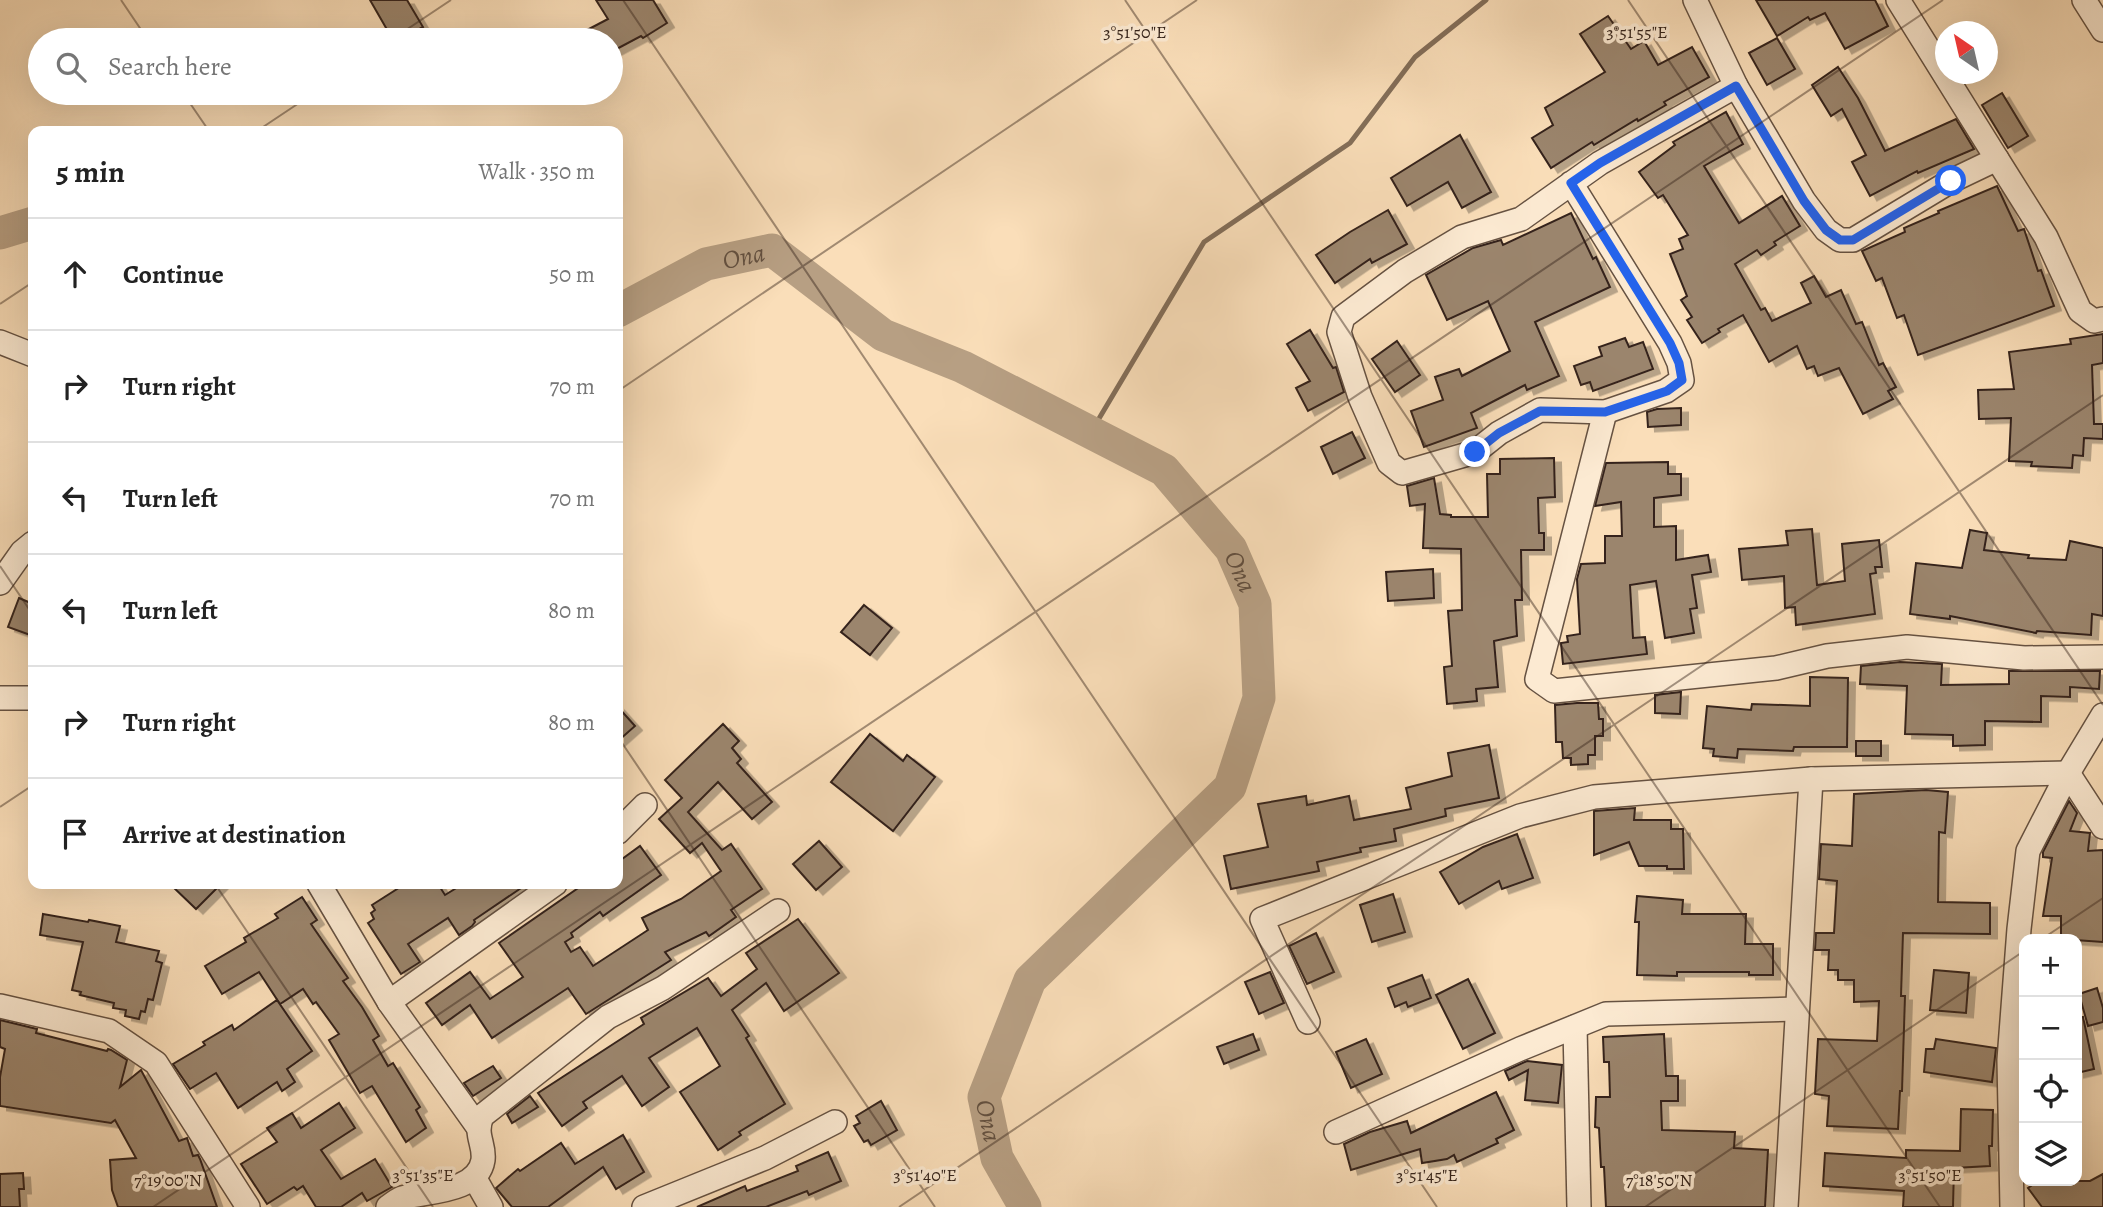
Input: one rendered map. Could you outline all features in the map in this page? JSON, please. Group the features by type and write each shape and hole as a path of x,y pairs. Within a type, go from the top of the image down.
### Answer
{"street":[{"path":"1695,0 1736,86 1804,201 1826,230 1840,240 1853,240 1951,181 1997,159"},
{"path":"1898,0 2046,237 2080,311 2094,321 2103,319"},
{"path":"2084,0 2103,30"},
{"path":"1571,183 1670,343 1679,363 1682,380 1667,391 1605,412 1540,411 1499,433 1475,452 1402,473 1389,463 1360,397 1339,332 1343,317 1405,271 1462,237 1521,219 1571,183 1600,163 1736,86"},
{"path":"0,342 28,353"},
{"path":"1605,412 1537,679 1554,691 1776,668 1827,656 1907,647 2024,658 2103,657"},
{"path":"0,583 28,547"},
{"path":"0,698 28,698"},
{"path":"2012,1207 2009,1060 2028,851 2068,773 2103,715"},
{"path":"1308,1022 1262,919 1520,816 1594,797 1811,779 2068,773"},
{"path":"2068,773 2103,827"},
{"path":"1786,1207 1811,779"},
{"path":"623,827 645,805"},
{"path":"322,889 389,1002 478,1127 483,1160 474,1177 456,1186 400,1199 388,1207"},
{"path":"389,1002 548,889"},
{"path":"478,1127 482,1116 608,1017 663,988 778,911"},
{"path":"0,1006 109,1031 156,1063 248,1207"},
{"path":"1336,1132 1520,1049 1606,1014 1797,1009"},
{"path":"1575,1027 1579,1207"},
{"path":"644,1207 765,1158 835,1122"},
{"path":"474,1177 491,1207"}],"building":[{"path":"370,0 407,0 423,27 421,28 386,28"},
{"path":"596,0 653,0 667,23 643,38 641,36 623,46 623,28 591,28 608,19"},
{"path":"1756,0 1875,0 1888,26 1845,49 1825,13 1810,20 1808,17 1777,36"},
{"path":"1608,16 1631,49 1644,41 1658,65 1692,47 1709,77 1664,102 1666,105 1594,145 1592,142 1551,168 1532,138 1553,125 1545,108 1605,72 1580,34"},
{"path":"1777,38 1795,69 1767,85 1749,53"},
{"path":"1838,67 1858,98 1885,151 1956,119 1974,149 1918,173 1917,171 1870,196 1852,162 1866,155 1842,109 1831,116 1812,85"},
{"path":"2002,93 2028,136 2008,148 1982,105"},
{"path":"1726,112 1743,144 1704,166 1739,223 1782,196 1800,226 1774,242 1776,245 1761,255 1757,250 1735,264 1761,310 1765,308 1772,321 1811,303 1801,283 1814,276 1826,297 1841,290 1856,324 1862,322 1879,365 1883,363 1896,387 1888,391 1893,399 1863,414 1839,368 1818,376 1814,366 1807,369 1797,346 1769,362 1743,315 1718,329 1720,332 1702,343 1687,320 1692,317 1681,300 1687,296 1670,254 1683,249 1679,239 1688,235 1663,195 1658,198 1639,172 1675,145 1673,142"},
{"path":"1460,135 1491,192 1462,208 1448,182 1407,206 1391,178"},
{"path":"1997,186 2018,231 2024,229 2038,271 2041,270 2054,306 1918,355 1904,315 1897,318 1882,278 1876,281 1862,251 1905,232 1904,228 1939,213 1938,211"},
{"path":"1388,210 1407,244 1372,263 1370,259 1335,283 1316,255"},
{"path":"1571,213 1610,287 1535,322 1559,376 1527,390 1525,385 1471,413 1477,428 1424,447 1411,411 1443,400 1435,377 1459,369 1462,376 1510,351 1488,301 1447,320 1426,275 1473,248 1501,240 1503,245"},
{"path":"1310,330 1333,368 1336,367 1344,392 1308,411 1296,388 1310,381 1287,344"},
{"path":"2103,334 2103,363 2092,365 2094,424 2103,424 2103,439 2084,438 2083,456 2073,455 2072,468 2031,466 2032,462 2009,461 2011,418 1979,419 1978,390 2014,389 2009,352 2071,344 2070,339"},
{"path":"1625,338 1629,347 1643,342 1653,369 1593,391 1590,382 1581,385 1574,366 1602,356 1599,347"},
{"path":"1397,341 1420,375 1395,392 1372,359"},
{"path":"1681,408 1681,425 1648,427 1647,412"},
{"path":"1352,432 1365,458 1333,474 1321,447"},
{"path":"1554,458 1555,497 1538,498 1539,533 1544,533 1544,550 1521,550 1522,600 1515,600 1517,636 1494,641 1498,687 1476,689 1477,701 1447,704 1444,667 1452,666 1448,611 1462,610 1461,549 1423,548 1425,504 1410,506 1407,486 1434,478 1440,514 1451,517 1488,517 1487,474 1500,474 1500,459"},
{"path":"1668,462 1668,474 1681,474 1681,495 1654,498 1654,527 1676,526 1676,560 1708,555 1711,572 1692,575 1697,608 1690,609 1694,633 1665,638 1656,581 1630,585 1633,638 1645,637 1647,654 1563,664 1561,643 1568,642 1567,636 1580,634 1577,579 1581,564 1605,563 1605,536 1622,536 1621,502 1595,506 1606,463"},
{"path":"1812,529 1817,585 1845,581 1842,544 1879,540 1882,567 1875,567 1876,573 1870,574 1875,614 1796,625 1795,607 1785,608 1784,576 1742,580 1739,549 1788,545 1786,531"},
{"path":"1970,530 1987,533 1984,550 2029,555 2028,558 2066,560 2070,541 2103,548 2103,616 2092,614 2091,635 2036,633 1950,616 1950,619 1910,614 1916,563 1962,568"},
{"path":"1433,569 1434,598 1388,601 1386,572"},
{"path":"19,598 28,602 28,634 8,627"},
{"path":"864,605 892,628 870,655 841,632"},
{"path":"1900,662 1942,664 1941,685 2009,684 2009,671 2100,671 2099,689 2070,687 2070,697 2041,696 2041,722 1985,721 1985,745 1953,746 1953,735 1905,734 1907,686 1860,684 1861,666"},
{"path":"1810,677 1848,678 1847,747 1794,747 1793,751 1738,749 1737,758 1713,756 1714,749 1703,748 1707,706 1751,710 1752,704 1810,706"},
{"path":"1681,692 1680,714 1655,713 1655,695"},
{"path":"1598,703 1599,719 1603,719 1603,736 1595,736 1595,755 1588,755 1588,764 1571,765 1571,758 1563,758 1562,742 1556,742 1555,705"},
{"path":"623,713 635,726 623,737"},
{"path":"723,724 739,741 732,748 741,759 737,763 772,802 752,819 718,782 688,812 722,850 731,844 762,889 731,910 736,917 709,936 706,932 665,952 671,960 586,1014 568,988 492,1038 470,1005 442,1025 426,1003 470,972 490,999 523,977 499,943 577,889 623,889 623,858 640,846 661,875 603,916 600,912 571,933 573,937 565,942 571,952 580,947 593,966 648,930 642,918 681,899 721,871 702,843 690,853 659,819 682,798 665,780"},
{"path":"870,734 903,761 907,755 935,777 893,831 831,782"},
{"path":"1856,741 1881,741 1881,756 1856,756"},
{"path":"1489,745 1499,798 1445,809 1446,816 1394,829 1396,841 1360,848 1361,852 1317,862 1319,871 1231,889 1224,856 1268,847 1258,804 1306,796 1307,805 1349,796 1354,820 1411,809 1406,788 1452,776 1448,753"},
{"path":"1926,790 1948,792 1945,833 1939,832 1938,902 1990,903 1990,934 1903,933 1901,996 1905,996 1898,1129 1827,1126 1829,1096 1815,1094 1818,1039 1877,1041 1879,1001 1854,1002 1854,980 1838,980 1838,970 1828,970 1829,950 1815,950 1816,933 1834,933 1837,881 1819,879 1821,844 1852,846 1854,794"},
{"path":"2069,801 2077,813 2070,831 2090,833 2088,851 2103,850 2103,942 2082,940 2082,934 2061,934 2061,916 2043,916 2052,858 2043,857 2043,852"},
{"path":"1635,808 1634,820 1671,820 1671,829 1683,829 1684,869 1639,866 1629,842 1594,855 1594,811"},
{"path":"1517,834 1533,878 1502,889 1499,881 1459,904 1440,872 1483,847"},
{"path":"819,841 842,867 816,890 793,864"},
{"path":"175,889 216,889 196,909"},
{"path":"397,889 441,889 445,895 455,889 520,889 474,920 472,926 459,935 448,918 408,944 420,962 401,974 368,923 374,919 371,913 375,910 372,905"},
{"path":"1393,894 1405,932 1372,942 1360,905"},
{"path":"1637,896 1683,900 1682,914 1746,914 1745,944 1773,944 1773,975 1749,975 1749,972 1677,972 1677,976 1637,975"},
{"path":"302,897 317,920 311,924 348,978 343,981 379,1036 373,1040 388,1066 393,1063 420,1107 416,1110 426,1128 406,1142 372,1086 360,1093 329,1040 339,1034 303,989 280,1004 259,972 222,994 205,966 246,942 244,938 278,918 275,914"},
{"path":"43,914 120,926 116,942 159,951 156,961 162,963 153,1000 148,999 145,1012 141,1011 139,1019 125,1016 126,1010 113,1008 114,1003 80,995 81,992 72,990 83,942 40,935"},
{"path":"798,919 839,973 784,1011 766,983 732,1010 785,1104 739,1132 741,1135 718,1150 680,1092 720,1066 697,1028 649,1058 669,1087 642,1106 622,1076 583,1102 587,1108 562,1126 538,1093 644,1024 641,1018 708,978 721,996 757,969 746,953"},
{"path":"1316,933 1334,972 1307,984 1289,946"},
{"path":"1934,970 1969,973 1966,1013 1930,1010"},
{"path":"1270,972 1284,1003 1259,1014 1245,982"},
{"path":"1422,975 1431,998 1408,1007 1406,1002 1395,1007 1388,988"},
{"path":"1468,979 1495,1033 1463,1049 1436,995"},
{"path":"2097,988 2103,1008 2103,1022 2088,1026 2082,993"},
{"path":"277,1000 312,1051 287,1069 295,1082 282,1091 277,1082 238,1108 216,1073 190,1089 173,1064 232,1025 234,1030"},
{"path":"2082,1017 2094,1069 2082,1072 2082,1060"},
{"path":"0,1020 37,1029 36,1033 111,1050 127,1060 120,1087 141,1070 179,1141 187,1138 193,1156 198,1155 217,1207 118,1207 112,1190 110,1160 136,1158 115,1120 111,1123 0,1106 0,1077 5,1049 0,1047"},
{"path":"1253,1034 1259,1050 1224,1064 1217,1047"},
{"path":"1664,1034 1666,1076 1678,1076 1678,1101 1661,1101 1662,1130 1735,1132 1734,1148 1768,1150 1765,1207 1606,1207 1599,1128 1595,1127 1596,1097 1610,1097 1609,1062 1604,1062 1603,1037"},
{"path":"1366,1039 1382,1074 1351,1088 1336,1052"},
{"path":"1936,1039 1996,1048 1992,1082 1924,1072 1926,1049 1934,1049"},
{"path":"1527,1061 1562,1065 1558,1103 1525,1100 1528,1070 1509,1080 1505,1071"},
{"path":"493,1066 501,1078 473,1096 464,1083"},
{"path":"1496,1092 1514,1130 1496,1139 1498,1143 1457,1162 1454,1155 1447,1159 1422,1163 1420,1149 1351,1170 1344,1144 1370,1132 1407,1121 1411,1133"},
{"path":"530,1096 538,1107 512,1123 507,1114"},
{"path":"881,1101 897,1130 871,1145 868,1140 864,1142 854,1126 860,1123 856,1116"},
{"path":"339,1103 355,1128 321,1150 341,1179 375,1159 392,1187 367,1201 362,1193 341,1207 316,1207 303,1186 297,1190 294,1187 267,1204 241,1164 277,1142 267,1128 292,1113 301,1128"},
{"path":"1961,1109 1993,1110 1992,1146 1989,1146 1990,1166 1954,1168 1953,1207 1903,1207 1904,1191 1823,1186 1825,1153 1906,1158 1906,1150 1960,1151"},
{"path":"623,1135 644,1172 616,1189 603,1167 548,1207 512,1207 496,1188 518,1169 520,1171 561,1143 575,1164"},
{"path":"828,1152 841,1181 809,1195 807,1191 766,1207 697,1207 745,1186 747,1191 798,1171 796,1166"},
{"path":"23,1173 24,1189 19,1189 20,1207 0,1207 0,1174"},
{"path":"2103,1174 2103,1207 2042,1207 2028,1188 2082,1186 2082,1181 2090,1181"}],"waterway":[{"path":"1091,432 1204,242 1350,143 1415,57 1486,0"},
{"name":"Ona","path":"0,233 28,225"},
{"name":"Ona","path":"623,308 706,264 772,250 883,335 963,367 1164,470 1231,549 1255,604 1259,698 1230,787 1030,980 984,1097 997,1158 1025,1207"}],"route":[{"path":"1475,452 1499,433 1540,411 1605,412 1667,391 1682,380 1679,363 1670,343 1571,183 1600,163 1736,86 1804,201 1826,230 1840,240 1853,240 1951,181"}]}
